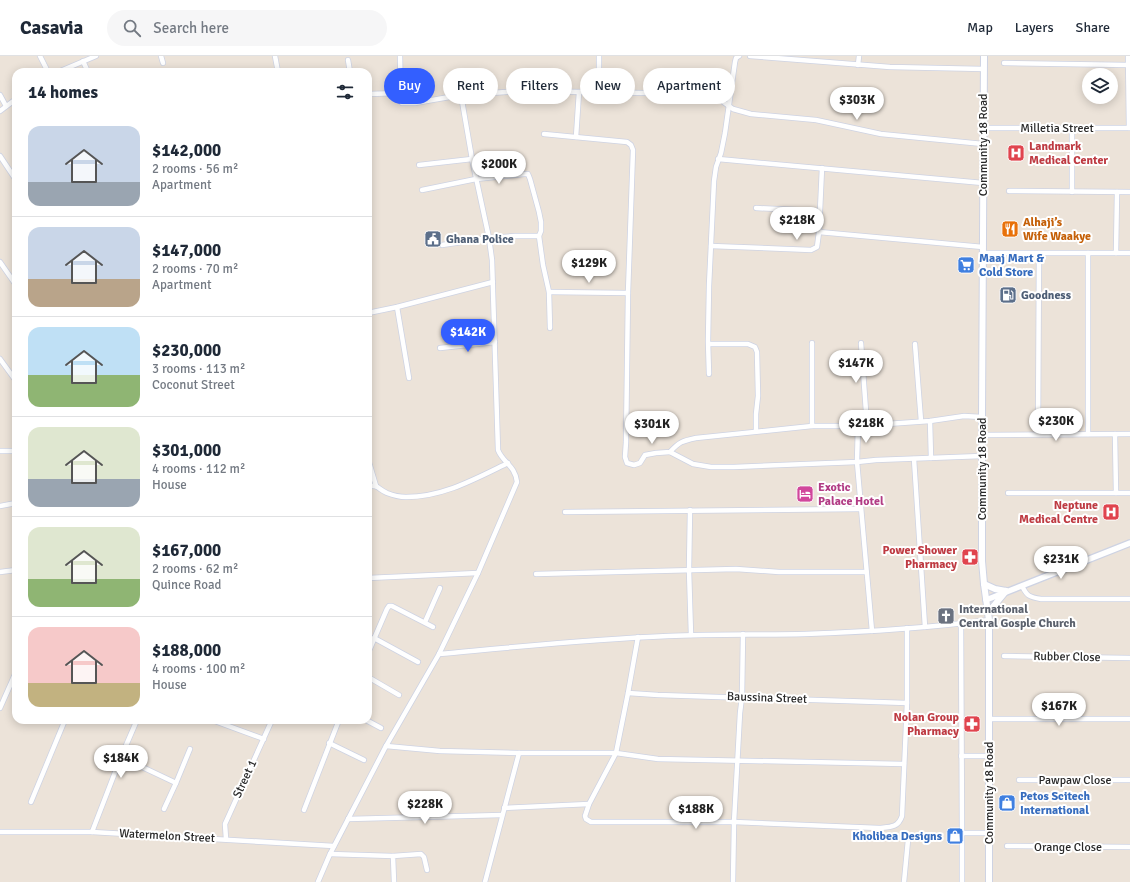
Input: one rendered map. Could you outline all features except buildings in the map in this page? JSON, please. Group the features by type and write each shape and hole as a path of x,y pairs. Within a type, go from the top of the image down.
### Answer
{"main road":[{"name":"Community 18 Road","path":"984,56 982,561 989,620 989,882"},
{"path":"984,584 994,589 1006,592 988,613"}],"street":[{"path":"40,56 46,68"},
{"path":"68,68 96,56"},
{"path":"161,56 163,63"},
{"path":"275,56 277,68"},
{"path":"400,56 400,68"},
{"path":"599,56 599,68"},
{"path":"709,374 709,302 714,181 729,106 735,62 736,58 739,56"},
{"path":"750,56 911,68 984,69"},
{"path":"858,56 858,65"},
{"path":"1128,56 1129,128"},
{"path":"348,60 349,68"},
{"path":"82,62 86,68"},
{"path":"1004,63 1128,65"},
{"path":"498,93 522,91 579,92 576,137"},
{"path":"635,93 707,94 718,98 738,111 751,114 816,120 881,134 983,144"},
{"path":"372,94 384,94"},
{"path":"0,95 6,106"},
{"path":"0,111 12,102"},
{"path":"318,882 334,846 386,746 439,654 478,573 517,482 516,475 512,468 498,450 493,270 489,238 476,179 463,104"},
{"name":"Milletia Street","path":"983,128 1129,128"},
{"path":"1072,128 1072,192"},
{"path":"544,134 627,142 631,145 625,457 627,463 634,465 640,463 646,455 670,452 693,464 711,467 982,456"},
{"path":"0,156 12,174"},
{"path":"419,165 472,158"},
{"path":"718,159 983,183"},
{"path":"711,246 817,248 822,168"},
{"path":"422,190 476,179 528,174 540,217 541,231 539,236 542,265 549,292 550,328"},
{"path":"1009,191 1130,192"},
{"path":"1116,253 1117,192"},
{"path":"756,208 820,211"},
{"path":"819,232 983,250 1039,253 1130,253"},
{"path":"442,246 489,238 539,236"},
{"path":"1038,434 1039,253"},
{"path":"1088,253 1088,434"},
{"path":"0,262 12,278"},
{"path":"372,312 397,308 493,282"},
{"path":"549,292 628,293"},
{"path":"397,308 409,378"},
{"path":"440,348 495,342"},
{"path":"861,343 866,424"},
{"path":"708,344 748,344 753,345 756,349 758,396 756,432"},
{"path":"812,344 812,426"},
{"path":"915,344 921,421"},
{"path":"0,359 12,373"},
{"path":"670,452 676,444 685,440 756,432 812,426 858,426 866,424 930,421 964,416 982,417"},
{"path":"930,421 931,458"},
{"path":"858,426 857,462 872,631"},
{"path":"1116,434 1116,493"},
{"path":"982,435 1130,434"},
{"path":"0,451 12,450"},
{"path":"914,459 925,627"},
{"path":"372,486 376,486 387,493 404,497 428,495 447,491 508,463"},
{"path":"372,472 376,486"},
{"path":"1008,493 1130,493"},
{"path":"0,506 12,504"},
{"path":"565,512 861,509"},
{"path":"690,510 689,570 691,635"},
{"path":"986,600 1130,543"},
{"path":"536,574 736,569 779,572 866,572"},
{"path":"0,572 12,570"},
{"path":"372,578 478,573"},
{"path":"1022,586 1027,594 1032,598 1041,600 1130,599"},
{"path":"425,622 440,588"},
{"path":"372,643 389,606 392,606 433,627"},
{"path":"439,654 638,637 805,634 872,631 989,620"},
{"path":"961,623 962,882"},
{"path":"638,637 616,753 589,804 586,819 591,822 734,822 879,828 898,824 902,816 907,703 907,628"},
{"path":"733,882 734,822 742,698 743,634"},
{"path":"374,638 418,662"},
{"name":"Rubber Close","path":"1004,656 1130,658"},
{"path":"372,679 399,695"},
{"path":"0,708 12,681"},
{"name":"Baussina Street","path":"628,693 907,703"},
{"path":"989,719 1130,719"},
{"path":"372,723 382,728"},
{"path":"31,802 63,724"},
{"path":"92,832 120,758 135,724"},
{"path":"223,724 264,739"},
{"name":"Street 1","path":"226,839 224,824 270,724"},
{"path":"304,810 337,724"},
{"path":"330,743 364,760"},
{"path":"386,746 440,751 616,753 658,758 904,764"},
{"path":"164,809 190,749"},
{"path":"484,882 519,753"},
{"path":"961,756 988,756"},
{"path":"120,758 176,783"},
{"name":"Pawpaw Close","path":"1019,780 1130,780"},
{"path":"504,808 589,804"},
{"path":"348,819 502,815"},
{"name":"Watermelon Street","path":"0,832 92,832 334,846"},
{"path":"962,833 989,834"},
{"path":"904,882 908,840"},
{"name":"Orange Close","path":"1007,846 1130,847"},
{"path":"330,854 393,856 421,854 424,857 427,870"},
{"path":"393,856 394,882"}],"place":[{"name":"Landmark Medical Center","path":"1016,153"},
{"name":"Alhaji’s Wife Waakye","path":"1010,229"},
{"name":"Ghana Police","path":"433,239"},
{"name":"Maaj Mart & Cold Store","path":"966,265"},
{"name":"Goodness","path":"1008,295"},
{"name":"Exotic Palace Hotel","path":"805,494"},
{"name":"Neptune Medical Centre","path":"1111,512"},
{"name":"Power Shower Pharmacy","path":"970,557"},
{"name":"International Central Gosple Church","path":"946,616"},
{"name":"Nolan Group Pharmacy","path":"972,724"},
{"name":"Petos Scitech International","path":"1007,803"},
{"name":"Kholibea Designs","path":"955,836"}]}
